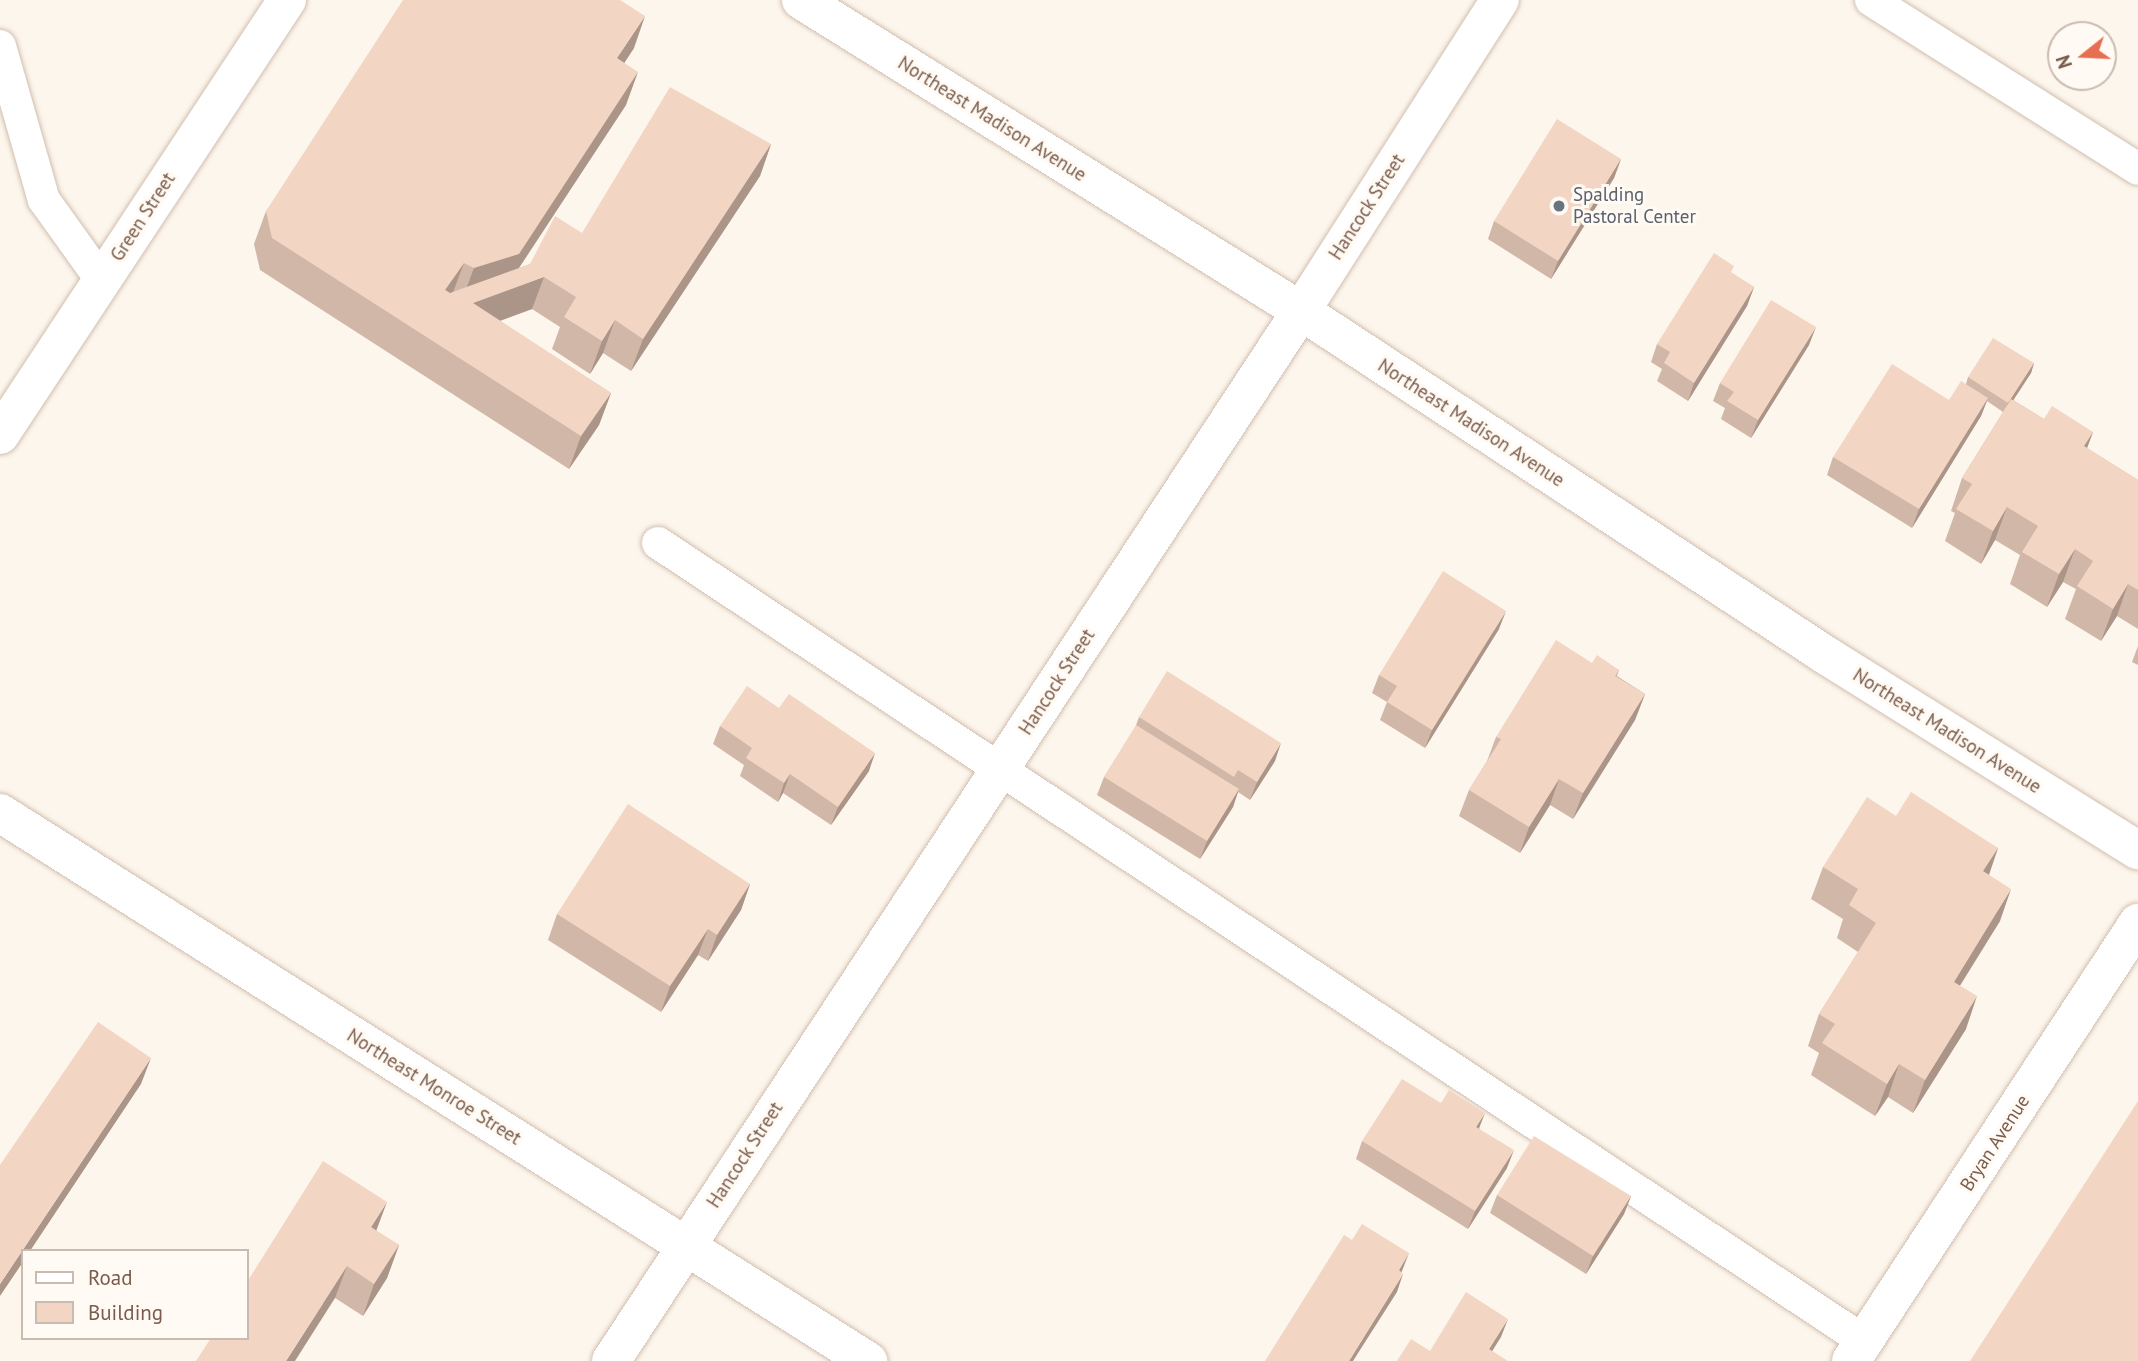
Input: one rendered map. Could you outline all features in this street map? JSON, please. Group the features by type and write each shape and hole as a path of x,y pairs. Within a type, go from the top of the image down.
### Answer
{"street":[{"name":"Green Street","path":"0,435 287,0"},
{"name":"Northeast Madison Avenue","path":"801,0 1301,312 1815,648 2138,850"},
{"name":"Hancock Street","path":"611,1361 1301,312 1500,0"},
{"name":"Northeast Monroe Street","path":"0,813 868,1361"},
{"name":"Bryan Avenue","path":"1858,1351 2138,923"}],"lane":[{"path":"1871,0 2138,169"},
{"path":"0,46 44,201 102,281"},
{"path":"658,543 1000,769 1858,1351"}],"building":[{"path":"403,0 620,0 645,16 617,58 638,72 519,254 474,268 464,263 445,290 450,293 530,264 555,216 582,233 670,87 771,144 643,339 615,320 602,341 564,317 576,297 544,277 473,303 611,393 581,436 272,238 266,211"},
{"path":"1557,119 1621,159 1558,261 1494,221"},
{"path":"1714,253 1734,266 1731,272 1754,287 1694,383 1664,363 1670,352 1657,344"},
{"path":"1771,300 1816,327 1758,420 1727,401 1734,392 1720,383"},
{"path":"1993,338 2034,363 2008,403 1968,377"},
{"path":"1892,364 1949,400 1961,381 1988,398 1919,509 1833,457"},
{"path":"2011,399 2044,419 2052,406 2093,432 2084,446 2138,480 2138,590 2128,584 2113,609 2077,586 2093,561 2075,549 2059,574 2022,552 2038,526 2007,507 1993,531 1956,509 1972,484 1962,478"},
{"path":"1443,571 1506,611 1432,730 1387,702 1397,686 1379,675"},
{"path":"1556,640 1592,663 1597,655 1619,670 1615,676 1645,694 1583,793 1559,779 1529,827 1469,790 1501,739 1496,737"},
{"path":"1167,671 1281,743 1257,782 1238,770 1234,777 1139,717"},
{"path":"747,686 779,708 789,694 875,753 838,807 790,774 784,783 746,758 752,748 720,726"},
{"path":"1136,725 1239,789 1207,841 1104,777"},
{"path":"1911,792 1998,848 1983,871 2011,889 1954,982 1977,996 1925,1080 1899,1064 1887,1084 1822,1043 1835,1024 1819,1014 1876,923 1849,905 1858,889 1823,867 1867,797 1896,816"},
{"path":"628,804 750,884 717,935 708,929 670,986 557,914"},
{"path":"98,1022 151,1058 0,1284 0,1165"},
{"path":"1402,1079 1441,1103 1449,1090 1485,1113 1476,1127 1514,1150 1475,1211 1362,1141"},
{"path":"2138,1101 2138,1361 1970,1361"},
{"path":"1534,1136 1631,1196 1593,1256 1497,1195"},
{"path":"323,1161 387,1202 371,1227 399,1245 374,1284 347,1266 286,1361 196,1361 210,1340 248,1340 248,1280"},
{"path":"1362,1224 1409,1253 1399,1270 1403,1274 1349,1361 1265,1361 1344,1235 1352,1240"},
{"path":"1466,1292 1508,1319 1489,1349 1508,1361 1397,1361 1411,1339 1430,1351"}],"place":[{"name":"Spalding Pastoral Center","path":"1559,206"}]}
